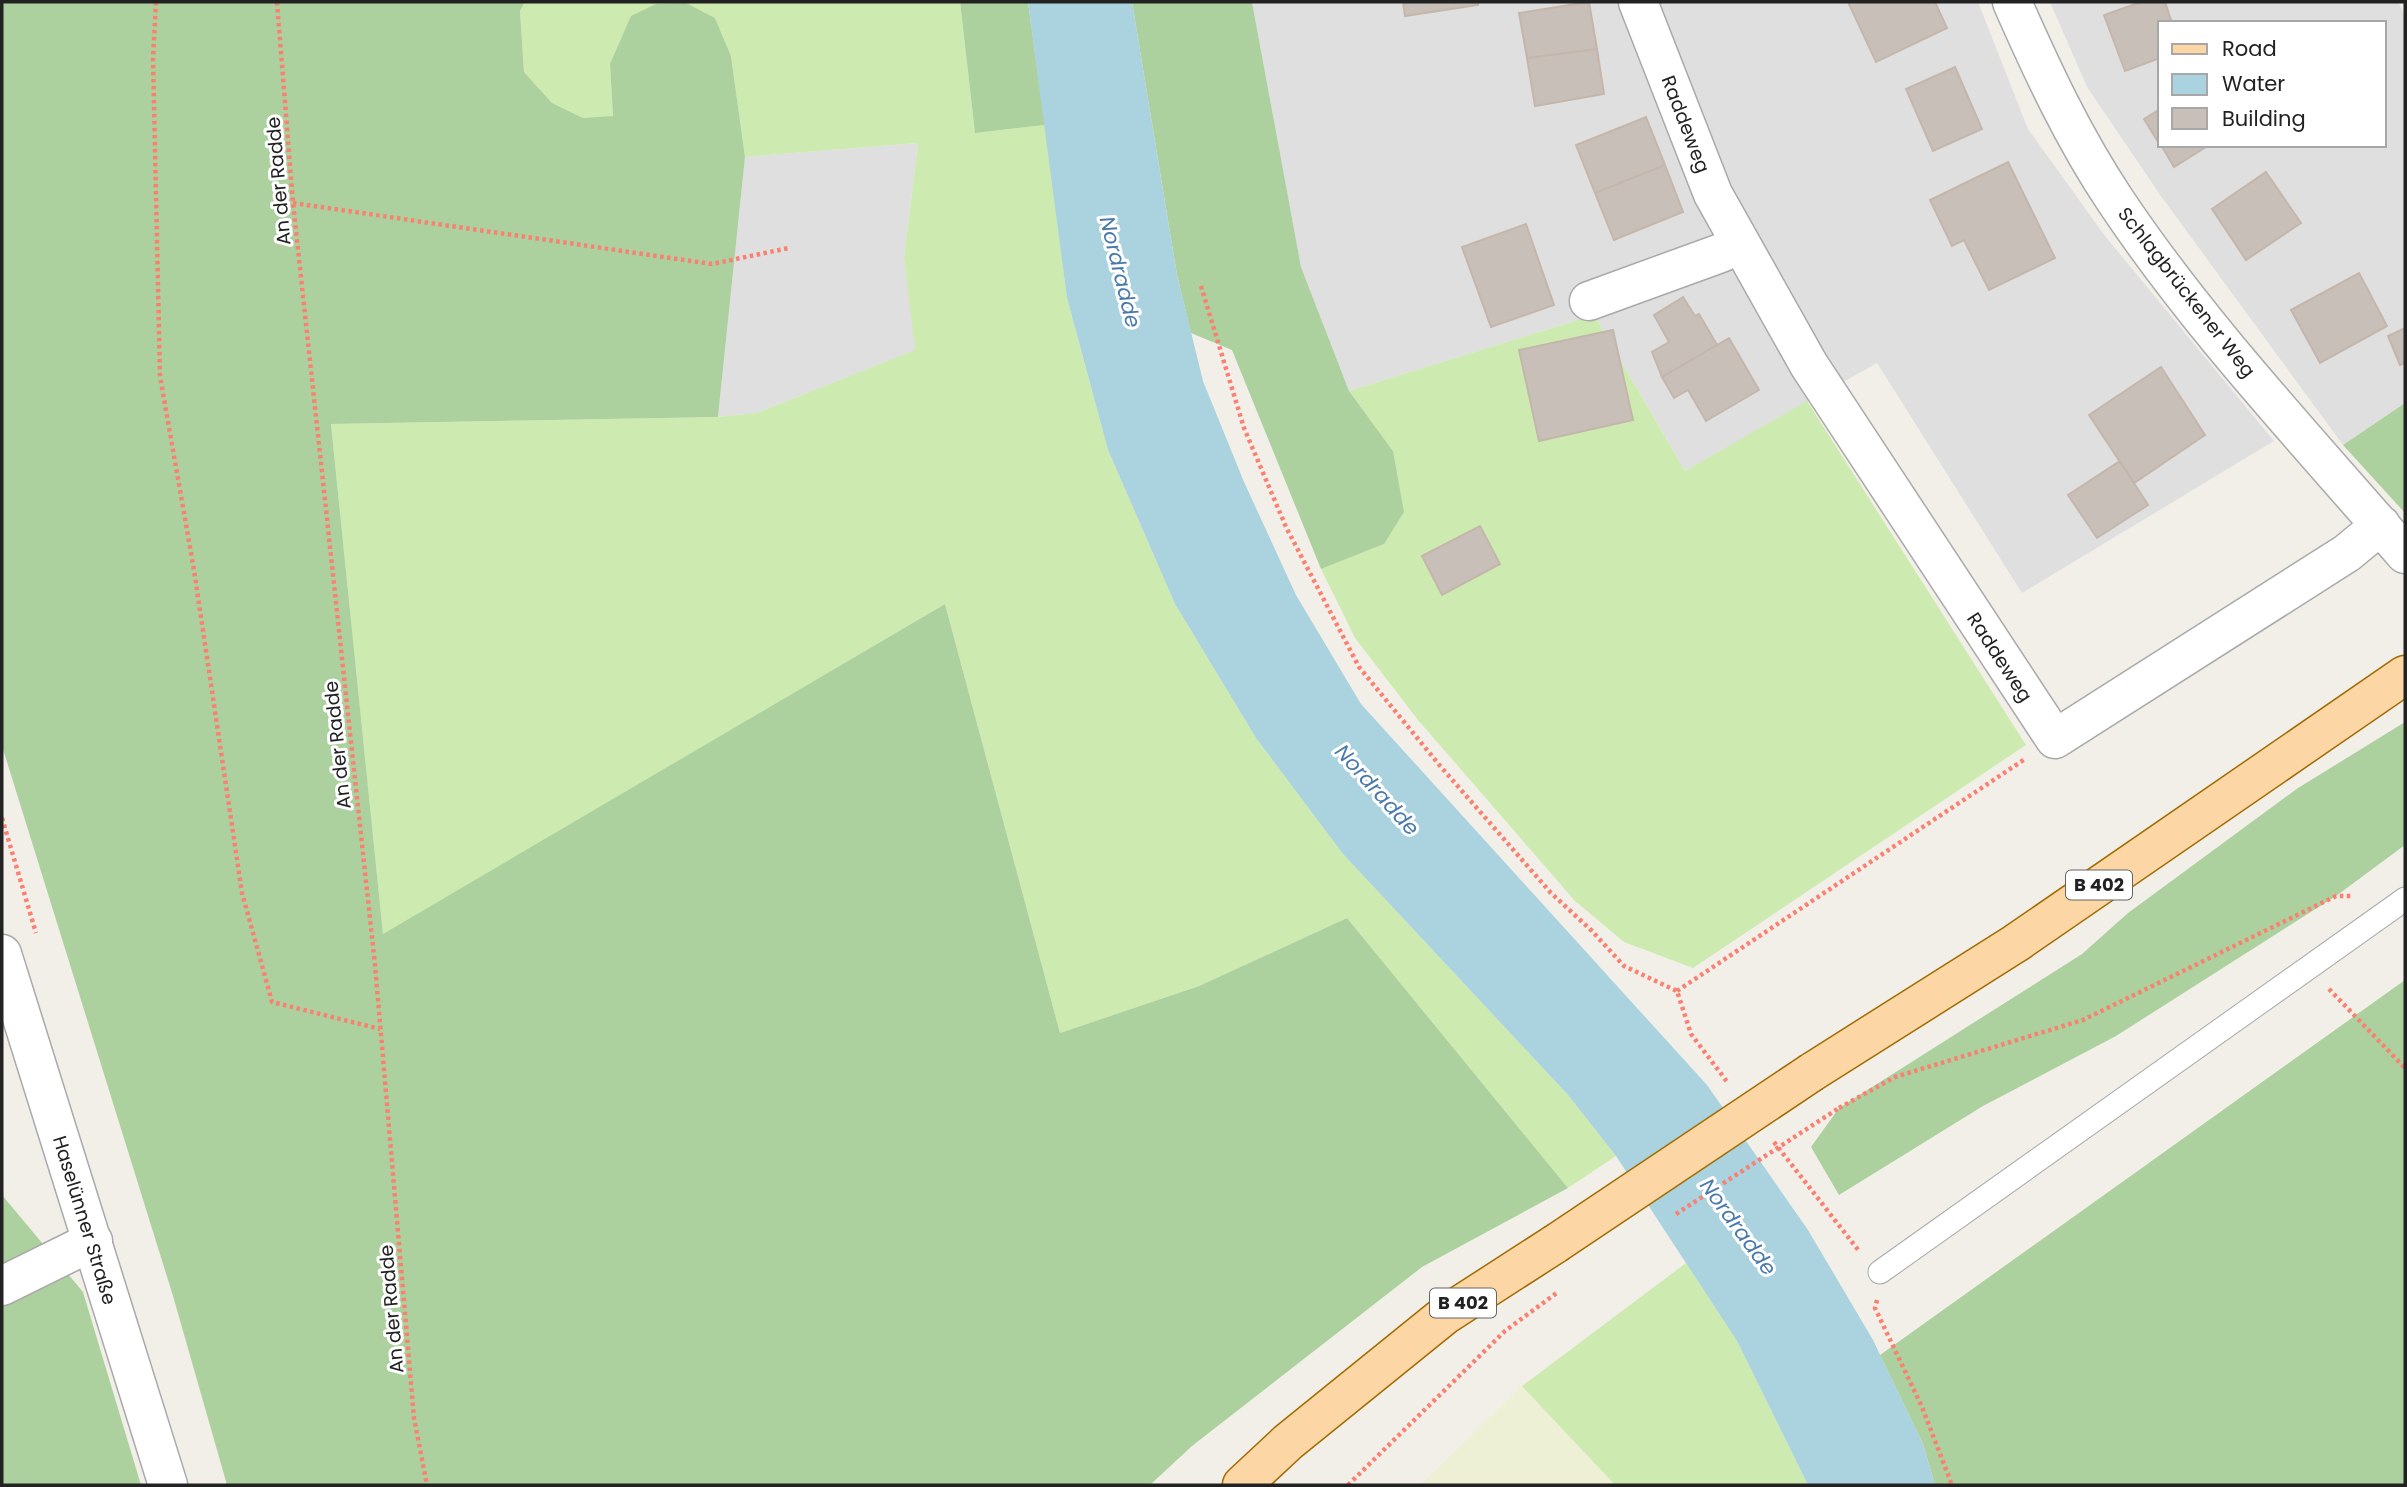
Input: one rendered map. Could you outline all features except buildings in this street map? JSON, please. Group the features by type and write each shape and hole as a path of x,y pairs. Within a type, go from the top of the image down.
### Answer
{"main road":[{"name":"B 402","path":"1242,1485 1288,1442 1445,1315 1812,1072 2016,943 2394,683"}],"street":[{"name":"Raddeweg","path":"1638,2 1713,194 1740,243 1809,365 2055,740"},
{"name":"Schlagbrückener Weg","path":"2011,2 2055,100 2115,200 2222,339 2405,554"},
{"path":"1589,301 1721,253 1740,243"},
{"path":"2055,740 2347,552 2381,526"},
{"name":"Haselünner Straße","path":"2,954 168,1485"},
{"path":"2,1286 93,1241"}],"lane":[{"path":"1880,1272 2405,900"}],"path":[{"path":"156,2 153,59 160,376 194,570 242,893 272,1002 381,1030"},
{"name":"An der Radde","path":"277,2 293,203 381,1030 414,1418 427,1485"},
{"path":"293,203 712,264 789,248"},
{"path":"1201,286 1244,428 1286,527 1359,667 1441,767 1551,893 1592,931 1624,967 1677,992 2055,740"},
{"path":"1665,1221 1839,1108 1895,1077 2083,1020 2336,896 2364,896"},
{"path":"2309,969 2405,1068"},
{"path":"1880,1272 1875,1308 1922,1406 1952,1485"},
{"path":"1348,1485 1505,1331 1563,1288"}],"shaded area":[{"path":"1252,2 1978,2 2028,129 2105,236 2274,441 2022,593 1877,363 1685,471 1594,315 1349,391 1301,268"},
{"path":"2050,2 2398,2 2405,15 2405,403 2343,445 2161,196 2087,87"},
{"path":"918,143 904,258 916,350 757,413 718,417 745,157"}],"green space":[{"path":"2,2 525,2 520,11 524,72 552,103 583,118 613,116 610,64 631,16 656,4 686,3 715,18 731,56 745,157 718,417 331,424 383,934 945,604 1060,1033 1199,986 1347,918 1568,1188 1422,1267 1192,1446 1150,1485 227,1485 173,1296 2,746"},
{"path":"525,2 960,2 975,133 1045,125 1067,298 1108,450 1175,604 1256,738 1343,854 1568,1095 1616,1156 1568,1188 1347,918 1199,986 1060,1033 945,604 383,935 331,424 718,417 757,413 915,350 904,258 918,143 745,157 731,56 715,18 610,64 613,117 583,118 552,103 524,72 520,11"},
{"path":"960,2 1028,2 1045,125 975,133"},
{"path":"1132,2 1252,2 1301,267 1349,391 1393,451 1404,512 1384,544 1321,569 1232,350 1191,333 1177,275"},
{"path":"1594,315 1685,471 1807,401 2026,745 1693,968 1624,942 1575,901 1418,720 1355,638 1321,569 1384,544 1393,451 1349,391"},
{"path":"2405,403 2405,513 2343,445"},
{"path":"2405,722 2405,845 2336,896 2116,1036 1983,1106 1839,1195 1811,1147 1839,1108 2082,954 2128,913 2298,788"},
{"path":"2405,980 2405,1485 1935,1485 1923,1444 1880,1355"},
{"path":"2,1195 83,1292 141,1485 2,1485"},
{"path":"1686,1263 1737,1341 1808,1485 1615,1485 1522,1386"},
{"path":"1522,1386 1615,1485 1420,1485"}],"water":[{"name":"Nordradde","path":"1028,2 1132,2 1177,275 1203,381 1244,482 1296,595 1361,704 1707,1085 1808,1230 1873,1340 1923,1444 1935,1485 1808,1485 1737,1341 1616,1156 1568,1095 1343,854 1256,738 1175,604 1108,450 1067,298"}]}
